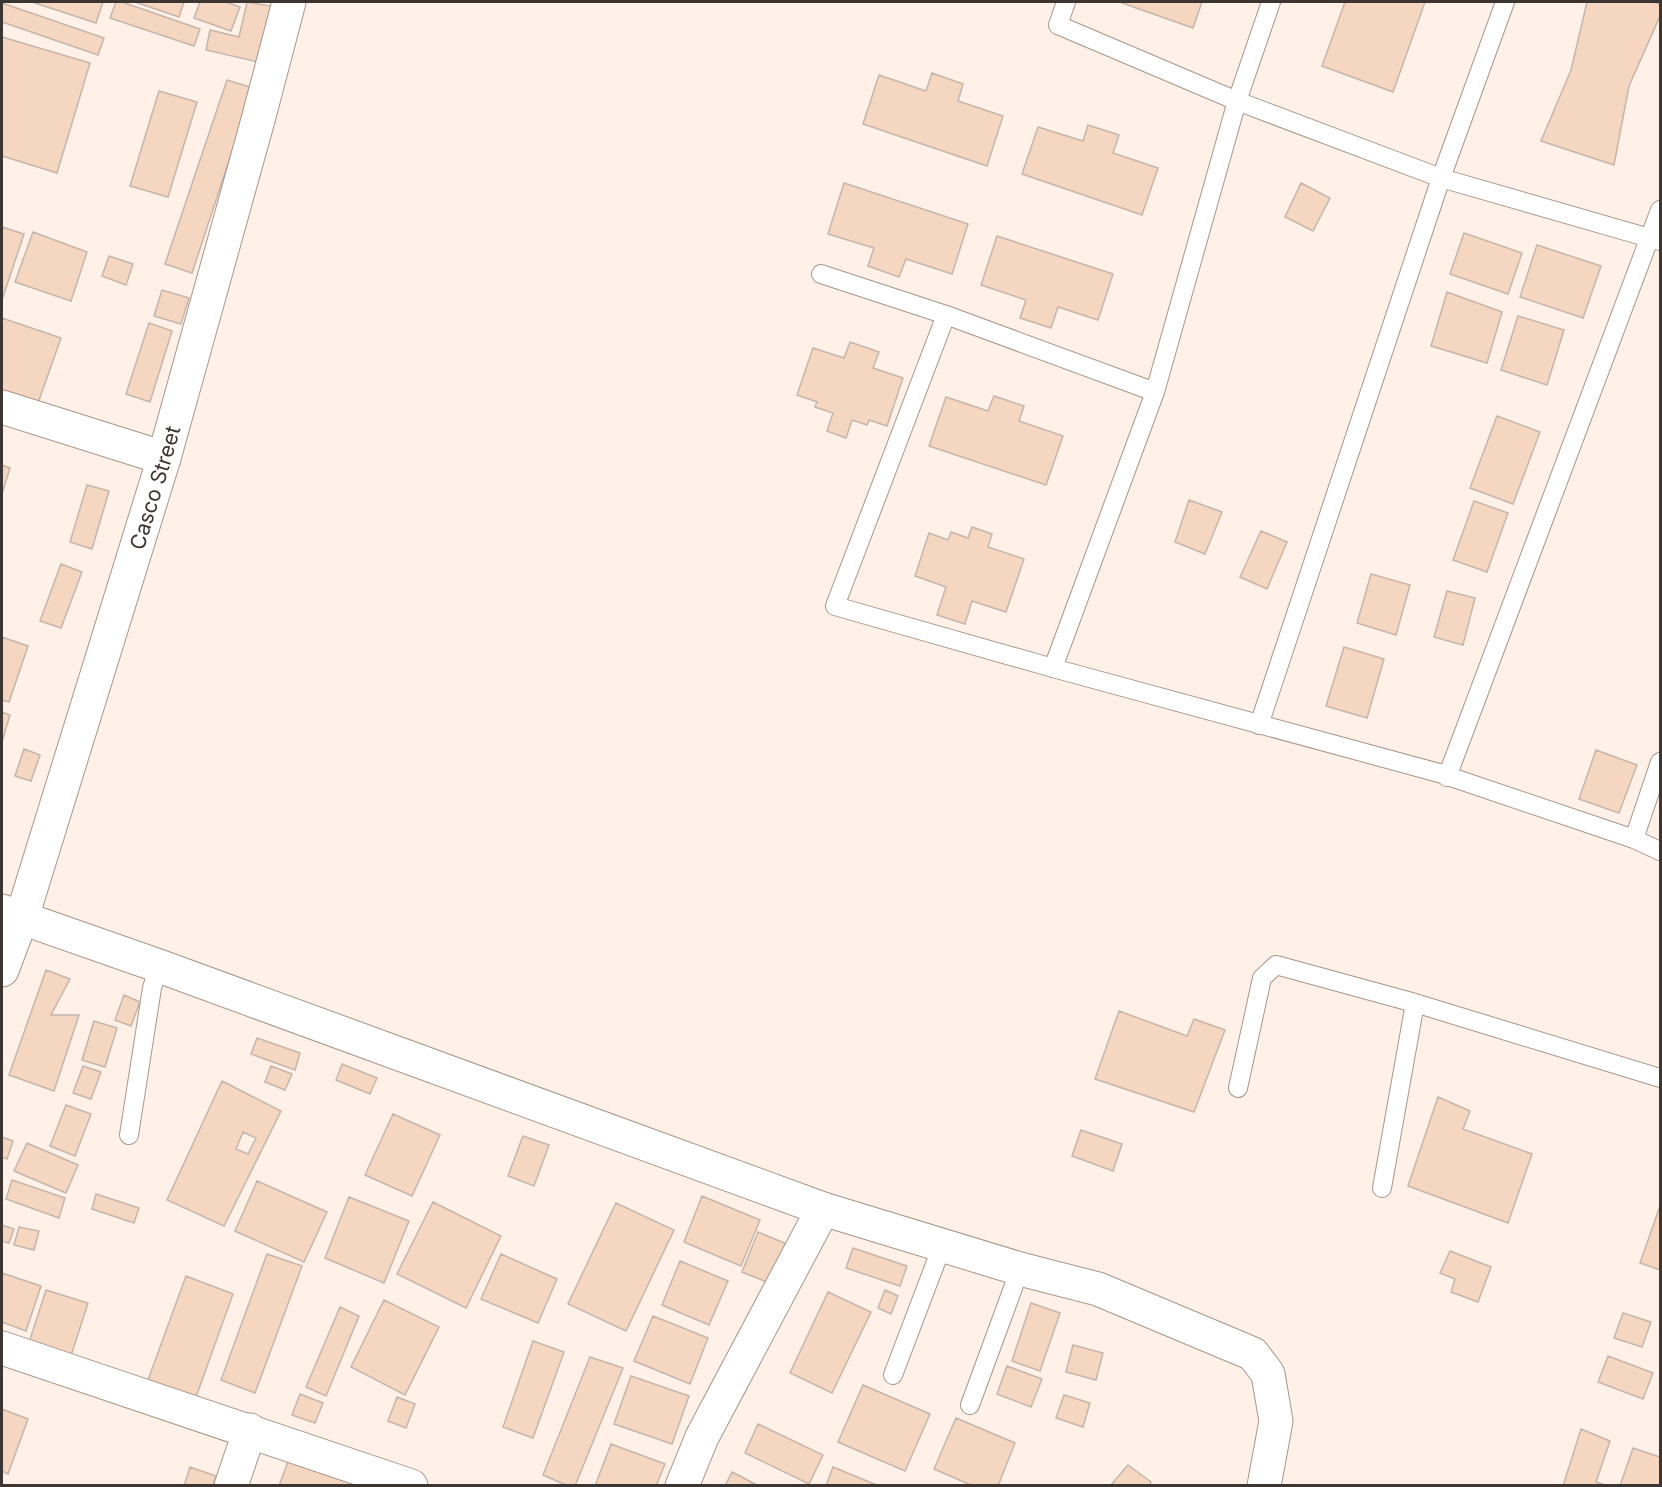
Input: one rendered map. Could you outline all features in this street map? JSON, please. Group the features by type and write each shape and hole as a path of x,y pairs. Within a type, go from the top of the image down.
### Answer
{"street":[{"name":"Casco Street","path":"2,970 12,914 164,458 289,2"},
{"path":"2,407 164,458"},
{"path":"12,914 823,1209 1020,1269 1098,1289 1253,1354 1269,1374 1276,1421 1263,1485"},
{"path":"682,1485 702,1437 823,1209"},
{"path":"2,1348 411,1485"},
{"path":"231,1485 250,1430"}],"lane":[{"path":"1066,2 1058,25 1237,101 1441,178 1656,240"},
{"path":"1053,668 1155,392 1237,101 1271,2"},
{"path":"1259,725 1441,178 1505,2"},
{"path":"1447,777 1656,240 1660,210"},
{"path":"821,274 946,315 1155,392"},
{"path":"946,315 835,606 1439,773 1634,839 1660,851"},
{"path":"1634,839 1660,762"},
{"path":"1238,1088 1262,978 1276,965 1415,1003 1660,1078"},
{"path":"129,1135 152,988 159,966"},
{"path":"1382,1188 1415,1003"},
{"path":"893,1375 942,1246"},
{"path":"970,1406 1020,1269"}],"building":[{"path":"32,2 103,2 96,23"},
{"path":"116,2 122,2 200,29 194,46 110,18"},
{"path":"135,2 184,2 179,17"},
{"path":"200,2 226,2 240,7 231,31 194,18"},
{"path":"247,2 271,6 258,62 206,50 210,30 239,37"},
{"path":"1122,2 1202,2 1193,28"},
{"path":"1345,2 1425,2 1393,92 1322,66"},
{"path":"1587,2 1653,2 1660,4 1660,16 1629,86 1614,165 1541,141 1571,70"},
{"path":"2,3 104,38 98,55 2,22"},
{"path":"2,37 90,63 57,173 2,156"},
{"path":"932,73 963,84 958,101 1003,116 987,166 863,124 879,75 926,91"},
{"path":"227,80 253,88 192,273 165,264"},
{"path":"159,91 197,102 168,197 130,186"},
{"path":"1088,125 1119,135 1113,153 1158,168 1142,215 1022,174 1038,127 1083,141"},
{"path":"844,183 968,224 952,274 906,259 899,277 868,266 874,248 828,234"},
{"path":"1301,183 1330,198 1313,231 1285,217"},
{"path":"2,227 24,234 2,300"},
{"path":"33,232 87,252 71,301 15,282"},
{"path":"1464,233 1522,253 1508,294 1450,274"},
{"path":"997,236 1113,274 1098,320 1058,307 1051,328 1020,318 1026,300 981,285"},
{"path":"1537,245 1601,266 1583,318 1520,297"},
{"path":"109,256 133,264 126,285 102,276"},
{"path":"162,290 189,298 181,324 154,316"},
{"path":"1447,292 1502,312 1487,363 1431,346"},
{"path":"1518,316 1564,330 1547,385 1501,370"},
{"path":"2,318 61,338 37,406 2,394"},
{"path":"149,323 172,331 150,402 126,394"},
{"path":"850,342 879,352 873,368 903,378 887,426 869,420 867,425 852,420 846,438 827,431 833,413 815,407 817,402 797,395 813,348 844,358"},
{"path":"994,396 1024,406 1019,421 1063,436 1046,485 929,446 946,397 988,411"},
{"path":"1497,416 1540,432 1513,504 1470,488"},
{"path":"2,465 10,468 2,494"},
{"path":"87,485 109,491 92,549 70,542"},
{"path":"1189,500 1222,512 1205,554 1175,542"},
{"path":"1474,501 1508,513 1487,572 1453,560"},
{"path":"972,527 992,534 988,547 1024,559 1006,612 972,601 965,624 937,615 946,587 915,576 929,533 948,540 951,532 968,538"},
{"path":"1261,531 1287,542 1267,589 1240,577"},
{"path":"61,564 82,572 61,628 40,621"},
{"path":"1371,574 1410,585 1396,635 1357,623"},
{"path":"1447,591 1475,598 1463,645 1434,637"},
{"path":"2,637 28,646 9,702 2,700"},
{"path":"1344,647 1384,659 1367,718 1326,706"},
{"path":"2,712 10,715 2,742"},
{"path":"24,749 40,755 31,781 15,776"},
{"path":"1596,750 1637,765 1619,813 1579,799"},
{"path":"46,970 70,979 51,1015 79,1015 54,1091 9,1075"},
{"path":"124,995 140,1002 131,1026 115,1020"},
{"path":"1119,1011 1187,1036 1194,1019 1225,1030 1194,1112 1095,1079"},
{"path":"94,1021 117,1028 105,1067 82,1060"},
{"path":"257,1038 300,1053 295,1070 251,1054"},
{"path":"342,1064 377,1078 370,1094 336,1080"},
{"path":"83,1066 101,1072 91,1099 73,1093"},
{"path":"271,1066 292,1074 285,1090 265,1082"},
{"path":"222,1081 281,1111 224,1226 167,1200","holes":["243,1132 256,1138 248,1154 236,1149"]},
{"path":"1438,1097 1470,1111 1463,1129 1532,1154 1508,1223 1408,1186"},
{"path":"66,1105 91,1114 75,1156 50,1146"},
{"path":"393,1114 440,1135 412,1196 365,1175"},
{"path":"1081,1130 1122,1144 1113,1171 1072,1156"},
{"path":"523,1136 549,1145 534,1186 508,1176"},
{"path":"2,1137 13,1141 7,1159 2,1157"},
{"path":"27,1143 78,1165 66,1193 14,1171"},
{"path":"12,1180 65,1198 59,1218 6,1199"},
{"path":"257,1181 327,1212 304,1262 235,1231"},
{"path":"96,1194 139,1208 134,1223 92,1209"},
{"path":"702,1196 760,1220 741,1266 684,1242"},
{"path":"349,1197 409,1221 384,1283 325,1258"},
{"path":"433,1202 501,1236 466,1308 397,1274"},
{"path":"616,1203 674,1230 626,1331 568,1304"},
{"path":"1660,1206 1660,1270 1640,1263"},
{"path":"2,1225 14,1229 9,1243 2,1241"},
{"path":"19,1227 39,1231 34,1250 14,1245"},
{"path":"758,1232 796,1248 779,1287 742,1272"},
{"path":"853,1248 907,1266 900,1286 846,1268"},
{"path":"1450,1251 1491,1267 1478,1302 1451,1292 1455,1279 1440,1273"},
{"path":"267,1254 302,1266 255,1393 221,1380"},
{"path":"501,1254 557,1279 538,1323 481,1299"},
{"path":"680,1261 728,1281 709,1325 662,1305"},
{"path":"2,1273 41,1286 26,1331 2,1322"},
{"path":"186,1276 233,1294 196,1397 148,1380"},
{"path":"46,1290 88,1303 68,1365 26,1352"},
{"path":"885,1290 898,1296 891,1314 878,1308"},
{"path":"828,1292 871,1312 832,1393 790,1373"},
{"path":"384,1300 439,1327 405,1395 351,1367"},
{"path":"1031,1303 1060,1313 1040,1371 1012,1361"},
{"path":"340,1307 359,1316 326,1396 306,1387"},
{"path":"1623,1313 1651,1322 1642,1347 1614,1338"},
{"path":"653,1316 708,1338 690,1384 634,1361"},
{"path":"533,1341 564,1352 533,1438 503,1427"},
{"path":"1073,1345 1103,1353 1096,1380 1066,1372"},
{"path":"1608,1356 1653,1373 1643,1399 1598,1382"},
{"path":"590,1357 623,1368 575,1486 568,1486 543,1475"},
{"path":"1007,1366 1042,1379 1031,1407 997,1394"},
{"path":"631,1376 689,1396 672,1444 614,1424"},
{"path":"863,1385 930,1414 905,1471 838,1442"},
{"path":"300,1394 323,1403 315,1423 292,1415"},
{"path":"1064,1395 1090,1403 1083,1427 1056,1418"},
{"path":"397,1397 415,1404 406,1428 388,1421"},
{"path":"2,1409 28,1419 8,1474 2,1471"},
{"path":"956,1418 1015,1443 998,1486 973,1486 934,1469"},
{"path":"758,1424 823,1455 809,1484 745,1453"},
{"path":"1581,1429 1610,1441 1596,1482 1608,1486 1563,1486"},
{"path":"611,1444 665,1464 656,1486 595,1486"},
{"path":"1633,1448 1660,1457 1660,1486 1620,1486"},
{"path":"289,1459 351,1483 350,1486 279,1486"},
{"path":"1128,1465 1151,1482 1149,1486 1110,1486"},
{"path":"190,1467 216,1476 213,1486 184,1486"},
{"path":"833,1467 879,1486 826,1486"},
{"path":"732,1472 759,1486 725,1486"}]}
